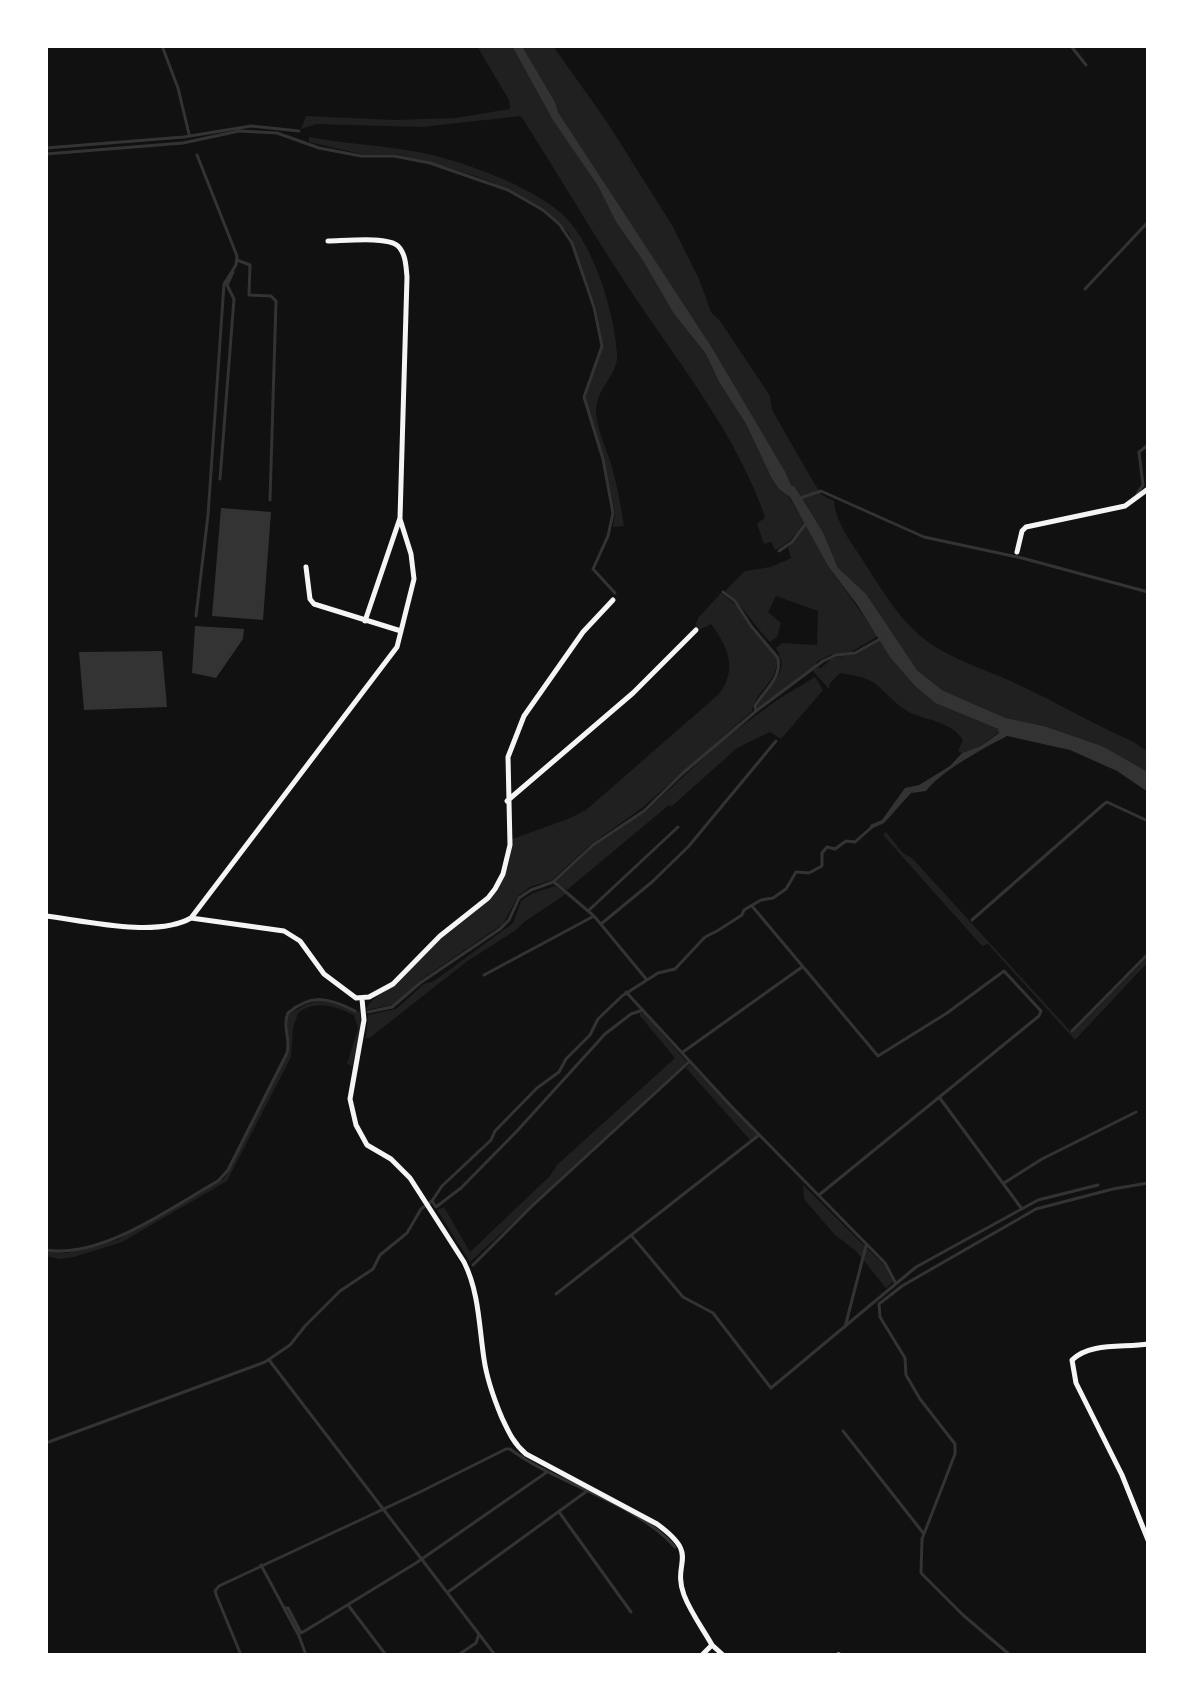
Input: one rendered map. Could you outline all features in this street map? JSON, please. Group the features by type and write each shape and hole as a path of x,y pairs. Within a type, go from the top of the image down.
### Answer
{"street":[{"path":"328,241 391,242 404,256 407,295 400,518 365,621"},
{"path":"1017,552 1022,531 1026,527 1125,506 1148,489"},
{"path":"46,916 141,926 180,924 191,918 397,647 414,579 411,554 400,518"},
{"path":"306,567 310,599 314,604 401,631"},
{"path":"191,918 284,931 300,941 332,981 350,995 362,999 393,984 440,936 495,889 509,856 508,757 524,716 583,632 613,600"},
{"path":"507,801 633,693 696,630"},
{"path":"362,999 364,1020 350,1099 352,1114 361,1138 402,1169 472,1277 488,1379 512,1440 526,1454 657,1524 673,1536 684,1555 683,1592 712,1645 723,1655"},
{"path":"1148,1344 1094,1349 1080,1352 1072,1360 1076,1383 1122,1475 1148,1540"},
{"path":"702,1655 712,1645"}],"shaded area":[{"path":"477,46 512,46 554,120 598,186 616,222 674,314 706,354 719,382 746,424 772,479 779,489 786,492 804,522 780,548 775,550 771,542 764,544 757,524 765,517 725,432 623,279 521,116 422,127 317,124 301,129 306,116 395,120 455,118 510,109 509,100"},
{"path":"512,46 522,46 558,112 711,346 791,485 823,532 838,568 866,594 917,670 942,690 1006,718 1044,726 1102,746 1148,772 1148,792 1117,771 1070,750 1007,736 952,768 926,791 911,793 884,823 871,829 870,825 882,820 905,788 919,785 950,766 962,753 981,746 999,733 998,729 935,703 915,686 890,657 828,566 790,497 772,479 746,424 719,382 706,354 674,314 616,222 598,186 553,120"},
{"path":"522,46 553,46 607,122 672,225 699,279 711,312 770,396 772,410 814,483 822,495 834,501 837,516 848,537 899,614 918,634 949,655 1017,684 1132,741 1148,752 1148,772 1102,746 1044,726 1006,718 978,706 942,690 917,670 838,568 823,532 796,488 791,485 711,346 558,112"},
{"path":"309,137 418,152 474,167 532,193 562,214 573,227 593,260 612,318 617,361 599,396 596,414 614,474 624,526 613,527 615,513 604,459 585,397 603,346 596,307 569,233 544,209 509,189 481,178 395,154 361,154 309,142"},
{"path":"221,508 271,512 263,620 212,616"},
{"path":"806,525 828,566 878,636 851,652 830,655 816,662 817,665 757,709 763,694 779,674 781,658 776,648 782,643 817,645 818,611 776,596 768,612 781,623 777,637 770,642 725,591 745,571 771,567 791,558 788,548"},
{"path":"721,593 737,606 752,630 777,657 775,672 752,711 642,808 591,844 552,880 530,887 518,896 503,924 422,979 392,1005 366,1010 372,1001 399,981 443,937 490,897 505,874 512,839 586,810 719,694 728,676 726,650 711,624 699,630 695,627 698,618"},
{"path":"195,626 244,629 243,639 216,678 192,673"},
{"path":"880,641 915,686 935,703 999,732 981,746 962,753 958,751 963,740 952,729 909,712 871,681 840,673 830,683 829,689 813,671 832,658 855,654"},
{"path":"162,651 167,707 84,710 79,652"},
{"path":"815,677 823,690 781,739 770,732 737,748 671,807 669,805 567,890 555,882 594,846 645,812 723,740 777,700"},
{"path":"886,832 1072,1033 1148,957 1148,962 1075,1040 988,944 982,946 883,835"},
{"path":"555,886 566,894 466,962 366,1038 368,1015 396,1009 424,984 434,981 513,923 521,901 533,893"},
{"path":"325,999 360,1012 361,1030 352,1066 347,1064 358,1029 354,1015 319,1005 298,1013 293,1028 291,1057 227,1181 122,1242 74,1257 60,1259 46,1256 46,1250 66,1253 117,1240 224,1178 288,1053 289,1014"},
{"path":"643,1012 687,1062 470,1262 437,1210 444,1207 470,1252 550,1176 557,1165 675,1058 640,1016"},
{"path":"690,1064 758,1135 750,1140 686,1068"},
{"path":"803,1185 884,1265 893,1282 886,1288 856,1251 835,1235 804,1199"}],"waterway":[{"path":"162,46 178,88 189,134"},
{"path":"1071,46 1086,65"},
{"path":"46,148 184,137 251,126 299,131"},
{"path":"46,154 183,143 239,131 277,133 319,148 430,163 508,190 543,210 560,225 572,243 594,307 602,346 584,397 603,459 613,513 608,536 593,569 615,593"},
{"path":"196,616 208,515 224,284 236,265 237,256 197,155"},
{"path":"1085,289 1148,222"},
{"path":"237,260 250,265 249,295 271,296 276,301 270,500"},
{"path":"220,479 234,299 227,285 233,272"},
{"path":"1137,494 1143,485 1139,452 1148,445"},
{"path":"797,499 821,491 924,537 1022,558 1148,592"},
{"path":"779,551 792,542 806,523"},
{"path":"723,592 735,601 778,658 775,678 755,706 756,711"},
{"path":"368,1012 392,1007 420,983 500,929 509,920 519,898 553,882 593,845 644,811 756,711 823,661 836,655 855,653 882,638"},
{"path":"601,924 688,847 776,741"},
{"path":"972,920 1107,802 1148,821"},
{"path":"588,911 678,827"},
{"path":"46,1443 265,1362 290,1345 340,1291 373,1269 380,1255 407,1233 421,1209 491,1140 495,1131 537,1088 559,1072 566,1059 590,1035 598,1019 622,996 658,973 675,969 705,937 742,915 744,910 786,889 796,872 809,873 822,866 822,853 827,847 835,849 846,841 855,842 872,827"},
{"path":"554,882 594,916 647,980"},
{"path":"752,906 878,1056 947,1013 1004,971 1041,1011 1039,1016 819,1195"},
{"path":"484,975 594,916"},
{"path":"1072,1031 1148,954"},
{"path":"683,1052 802,967"},
{"path":"626,992 731,1106 885,1263 895,1282"},
{"path":"46,1250 68,1251 112,1239 218,1181 228,1170 287,1053 288,1013 313,1000 337,1003 355,1011"},
{"path":"432,1201 436,1207 461,1188 605,1034 631,1014 643,1010"},
{"path":"473,1265 532,1206 690,1061"},
{"path":"939,1097 1022,1209"},
{"path":"1004,1183 1042,1159 1136,1112"},
{"path":"556,1294 759,1135"},
{"path":"1010,1655 963,1615 921,1573 922,1539 955,1454 955,1444 920,1399 906,1375 905,1358 880,1317 879,1304 902,1286 1036,1209 1148,1183"},
{"path":"631,1235 683,1297 713,1313 771,1388 916,1267 1038,1200 1098,1185"},
{"path":"845,1327 866,1246"},
{"path":"269,1360 495,1655"},
{"path":"843,1431 924,1534"},
{"path":"241,1655 215,1591 219,1586 506,1449 640,1518 675,1547"},
{"path":"284,1608 288,1608 301,1633 416,1563 547,1472"},
{"path":"448,1592 587,1491"},
{"path":"559,1512 631,1612"},
{"path":"261,1565 306,1655"},
{"path":"348,1605 386,1655"},
{"path":"458,1655 476,1643 479,1634"}]}
